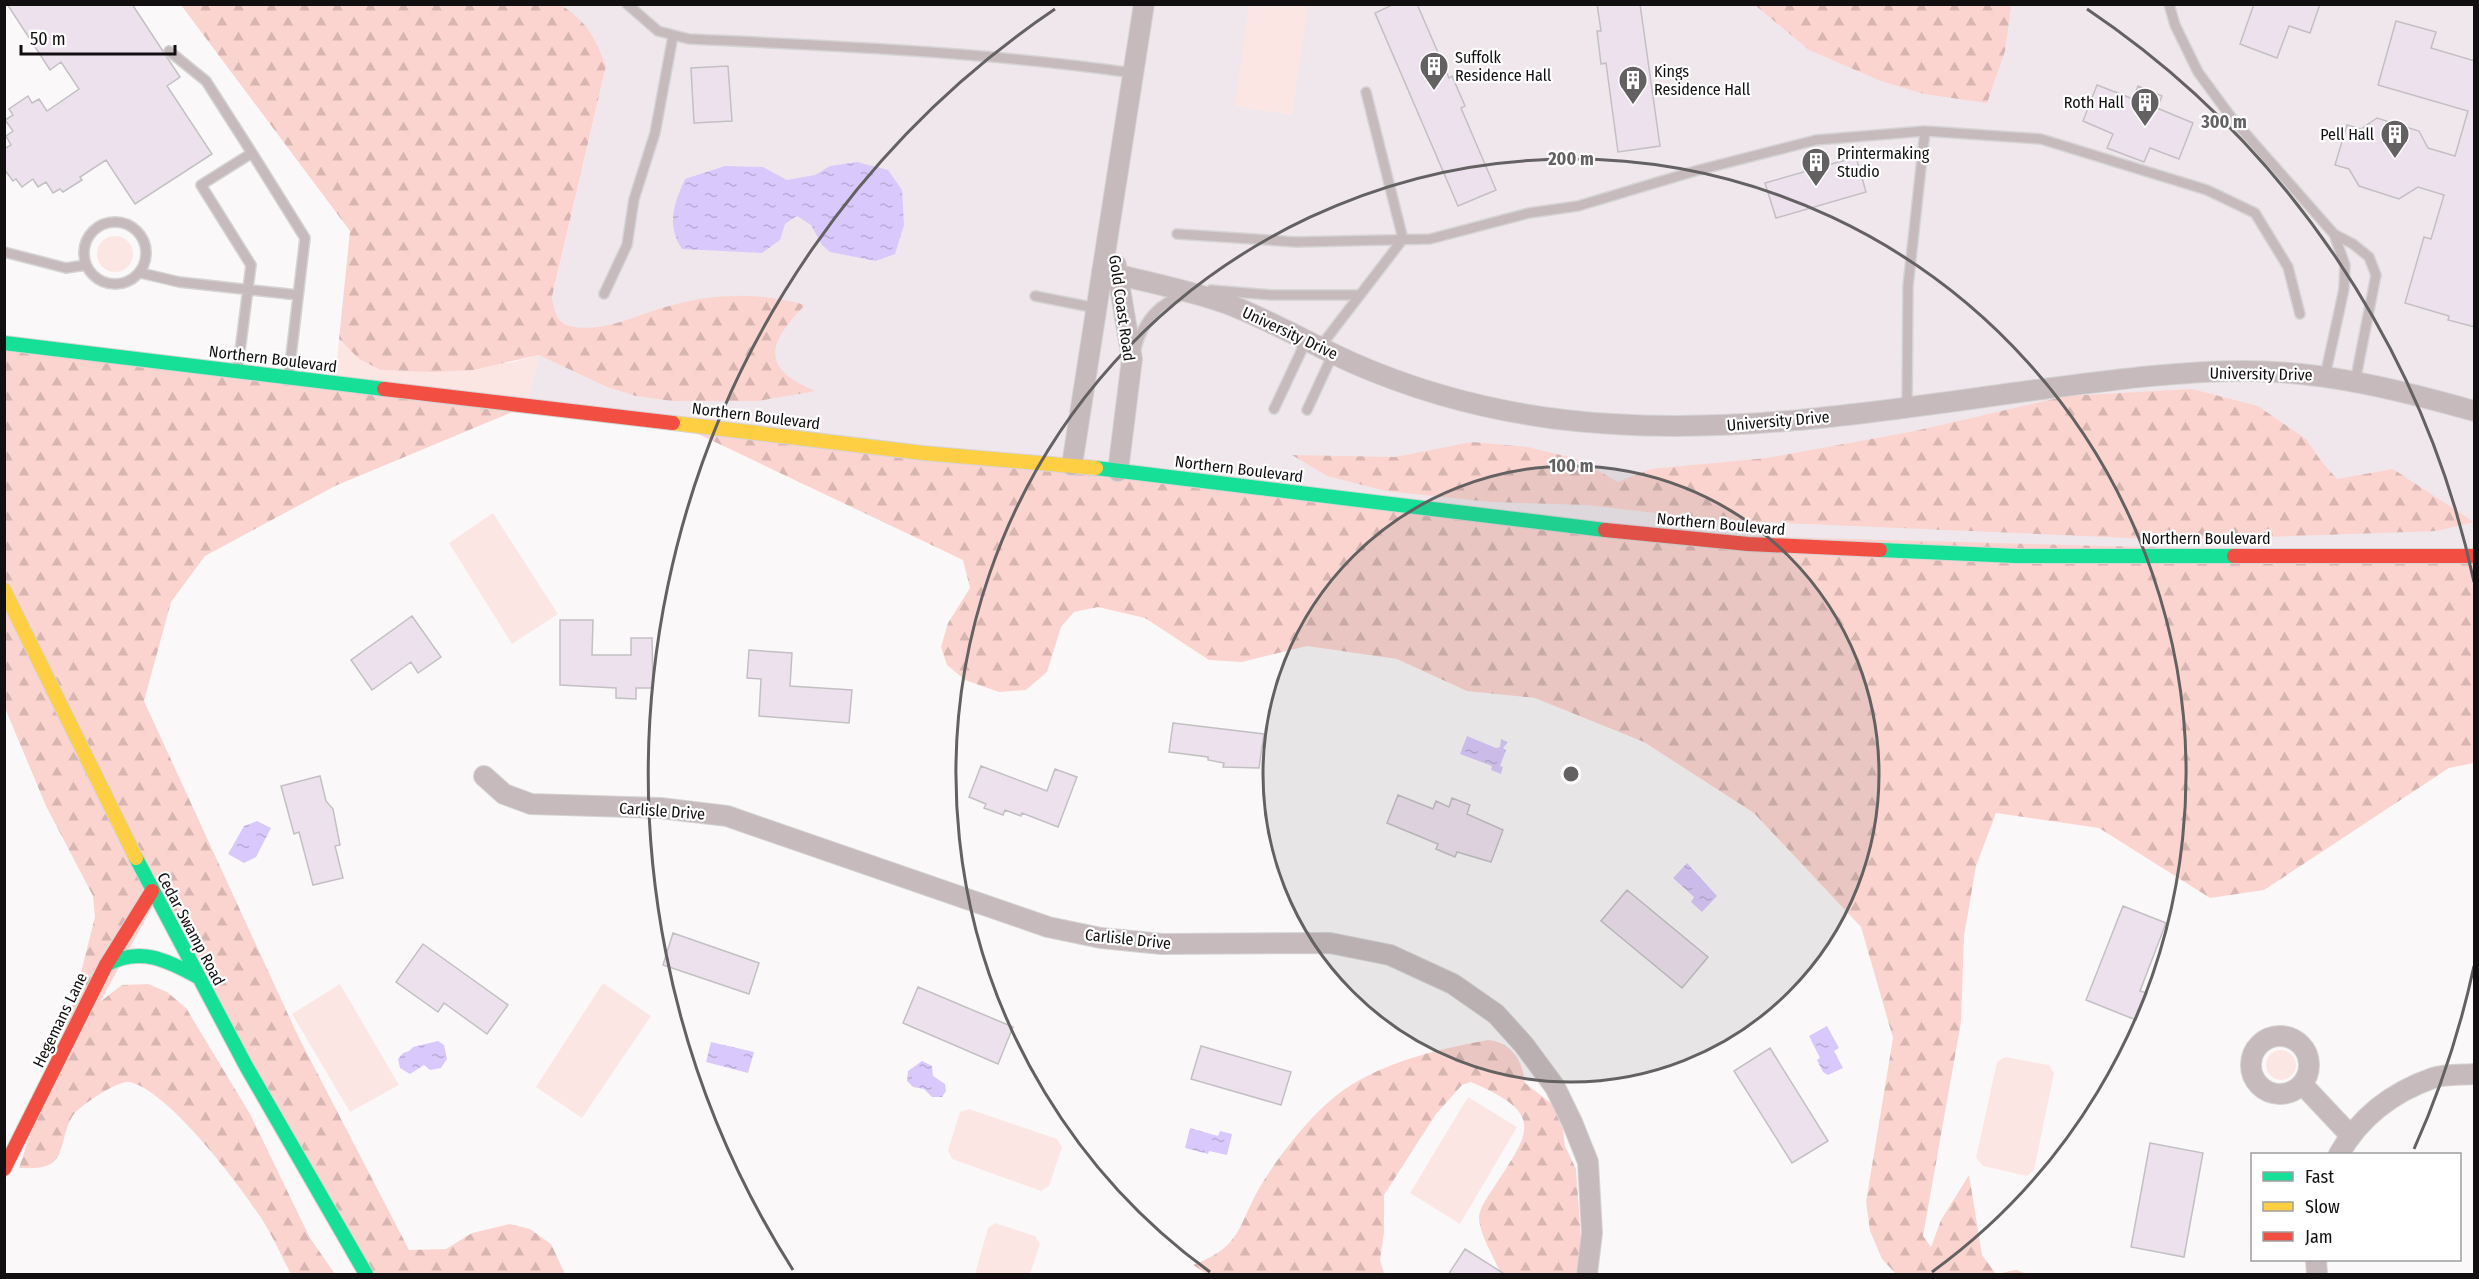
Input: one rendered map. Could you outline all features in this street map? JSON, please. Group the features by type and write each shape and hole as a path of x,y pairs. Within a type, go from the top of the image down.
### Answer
{"main road":[{"name":"Northern Boulevard","path":"4,343 923,453 1072,465 1628,533 1748,544 2016,556 2475,556"},
{"name":"Cedar Swamp Road","path":"4,590 152,891 246,1066 366,1275"},
{"name":"Hegemans Lane","path":"4,1169 106,965 152,891"},
{"path":"106,965 130,954 147,953 164,959 198,978"}],"street":[{"name":"Gold Coast Road","path":"1118,471 1132,359 1109,273 1109,217 1144,4"},
{"name":"Gold Coast Road","path":"1072,465 1096,308 1109,273"},
{"name":"University Drive","path":"1109,273 1228,304 1320,347 1431,393 1508,412 1611,424 1701,427 1768,423 2139,376 2247,371 2325,376 2475,411"},
{"name":"Carlisle Drive","path":"484,776 504,794 531,804 660,808 727,816 1048,927 1101,938 1162,944 1330,944 1390,955 1453,984 1496,1014 1524,1045 1555,1087 1588,1162 1592,1233 1587,1275"},
{"path":"2340,1153 2350,1135 2384,1101 2435,1077 2475,1074"},
{"path":"2302,1084 2350,1135"}],"lane":[{"path":"627,4 658,31 689,39 888,48 1021,58 1133,73"},
{"path":"2169,4 2175,25 2198,72 2231,117 2334,234 2353,244 2369,257 2376,275 2355,382"},
{"path":"604,294 627,245 634,200 655,133 673,36"},
{"path":"169,51 206,81 305,238 289,378"},
{"path":"1366,92 1402,239"},
{"path":"1907,407 1908,286 1925,131"},
{"path":"1177,234 1297,242 1430,239 1529,213 1578,206 1695,171 1816,140 1925,131 2041,139 2207,190 2255,213 2288,267 2300,314"},
{"path":"237,372 252,265 201,185 252,153"},
{"path":"114,222 134,228 145,244 147,254 141,273 134,279 116,285 98,279 86,265 85,245 89,236 96,229 114,222"},
{"path":"2325,376 2344,282 2344,266 2334,234"},
{"path":"1274,409 1402,239"},
{"path":"4,252 66,268 86,265"},
{"path":"141,273 170,281 298,295"},
{"path":"1172,288 1271,295 1358,295"},
{"path":"1132,359 1140,333 1151,315 1165,303 1192,293"},
{"path":"1035,296 1096,308"},
{"path":"1307,410 1320,347"}],"shaded area":[{"path":"376,5 2474,5 2474,556 1883,552 527,406 606,66"},
{"path":"1249,5 1308,5 1292,115 1235,106"},
{"path":"115,236 128,241 133,254 128,267 115,272 102,267 97,254 102,241"},
{"path":"339,339 359,359 510,363 539,355 527,406 335,383"},
{"path":"493,513 558,614 512,644 449,543"},
{"path":"603,983 651,1016 582,1118 536,1087"},
{"path":"340,984 399,1085 350,1112 292,1014"},
{"path":"2281,1050 2292,1054 2296,1065 2292,1076 2281,1080 2270,1076 2266,1065 2270,1054"},
{"path":"2005,1057 2049,1065 2054,1073 2034,1170 2027,1176 1983,1166 1976,1158 1997,1062"},
{"path":"1468,1097 1517,1127 1460,1224 1410,1193"},
{"path":"969,1109 1057,1139 1062,1147 1049,1186 1041,1191 952,1159 948,1150 960,1112"},
{"path":"995,1223 1035,1236 1040,1244 1030,1274 975,1274 988,1228"}],"green space":[{"path":"2008,4 2011,7 2005,51 1987,103 1924,94 1881,81 1809,50 1755,5"},
{"path":"181,5 561,5 584,24 598,46 606,66 552,297 559,319 570,326 594,327 620,322 686,302 737,296 771,298 805,305 783,331 775,354 778,364 785,373 816,391 758,401 672,401 636,396 607,387 539,355 473,370 433,372 381,370 359,359 339,339 350,231"},
{"path":"5,343 527,406 335,486 205,556 171,602 144,701 298,1036 409,1250 446,1249 472,1233 510,1224 530,1229 551,1244 565,1274 366,1274 156,900 100,1002 122,985 148,984 167,992 186,1008 250,1114 310,1238 335,1274 291,1274 256,1210 224,1167 184,1121 164,1103 145,1089 129,1082 109,1089 75,1113 67,1127 57,1158 52,1163 40,1168 19,1168 73,1004 95,917 93,896 46,806 5,708"},
{"path":"2192,389 2258,406 2306,439 2337,479 2393,469 2474,522 2437,531 2176,540 1716,520 1587,505 1491,502 1386,491 1327,476 1292,455 1395,457 1472,442 1528,447 1577,459 1618,482 1651,469 1767,458 1915,431 2067,396"},
{"path":"677,424 1628,533 2474,556 2474,763 2449,768 2264,890 2210,898 2099,828 1996,813 1976,866 1964,936 1961,1022 1923,1236 1931,1247 1941,1220 1969,1175 1982,1255 1996,1274 1896,1274 1882,1259 1870,1231 1866,1202 1893,1038 1861,927 1754,813 1644,742 1535,698 1467,691 1397,659 1307,646 1242,662 1209,660 1145,618 1098,607 1074,612 1061,627 1047,672 1026,690 999,692 965,680 947,665 941,647 948,623 970,588 963,560"},
{"path":"1488,1040 1496,1041 1509,1048 1522,1067 1525,1083 1552,1104 1563,1129 1565,1146 1576,1169 1581,1240 1576,1274 1503,1274 1500,1272 1484,1237 1479,1216 1485,1201 1517,1150 1523,1136 1524,1124 1520,1114 1510,1103 1471,1082 1462,1085 1436,1114 1384,1195 1384,1232 1380,1260 1384,1274 1207,1274 1193,1265 1209,1258 1230,1242 1237,1233 1261,1185 1278,1160 1310,1120 1345,1089 1378,1071 1414,1057"},
{"path":"2016,1270 2028,1274 1996,1274"}],"water":[{"path":"857,162 888,170 902,190 904,225 895,254 876,261 830,252 822,245 811,225 797,216 785,224 780,240 762,253 682,249 677,240 673,214 685,179 725,166 763,167 787,180 815,175 830,166"},
{"path":"1467,736 1496,748 1500,747 1501,739 1508,742 1503,748 1506,750 1500,766 1503,767 1501,774 1491,770 1492,766 1460,754"},
{"path":"257,821 271,828 256,857 244,863 228,854 244,826"},
{"path":"1687,863 1717,896 1702,912 1691,902 1694,897 1673,878"},
{"path":"1827,1026 1839,1048 1834,1051 1843,1068 1828,1075 1823,1072 1817,1060 1820,1058 1809,1036"},
{"path":"438,1041 444,1045 447,1059 441,1068 430,1070 424,1065 410,1074 400,1068 398,1059 403,1053 413,1047"},
{"path":"711,1042 754,1052 748,1073 706,1062"},
{"path":"922,1061 932,1066 933,1076 945,1084 946,1091 942,1097 932,1097 924,1089 913,1087 907,1081 908,1071"},
{"path":"1190,1128 1218,1136 1220,1131 1232,1134 1227,1155 1209,1151 1208,1154 1185,1148"}],"building":[{"path":"7,4 132,4 180,77 167,86 212,154 135,204 106,160 80,177 82,180 63,192 60,189 53,193 46,182 38,187 33,179 22,187 16,179 13,181 4,169 4,149 11,145 6,136 13,131 5,120 13,115 9,109 28,96 32,103 39,99 47,111 79,89 61,62 50,70"},
{"name":"Suffolk Residence Hall","path":"1394,4 1417,4 1449,78 1452,76 1465,106 1461,108 1496,190 1458,206 1375,13"},
{"name":"Kings Residence Hall","path":"1597,4 1640,4 1660,146 1618,152 1606,63 1601,64 1597,31 1601,31"},
{"path":"2254,4 2320,4 2310,33 2289,26 2277,58 2240,44"},
{"path":"2396,21 2436,32 2431,48 2475,61 2475,327 2448,320 2449,316 2405,303 2424,237 2431,239 2444,195 2418,187 2399,199 2359,186 2349,169 2335,165 2347,125 2361,129 2377,118 2419,131 2428,148 2455,156 2468,111 2378,85"},
{"path":"728,66 732,121 694,123 691,68"},
{"name":"Roth Hall","path":"2097,85 2133,99 2138,86 2162,96 2157,108 2193,123 2179,159 2150,148 2144,162 2107,148 2113,134 2083,121"},
{"name":"Printermaking Studio","path":"1856,157 1866,192 1776,218 1765,183"},
{"path":"412,616 441,657 418,673 411,662 372,690 351,660"},
{"path":"560,620 593,620 592,655 631,655 631,638 652,638 653,688 636,688 636,699 616,698 616,688 560,685"},
{"path":"749,650 792,653 790,686 852,690 849,723 759,716 761,679 747,678"},
{"path":"1173,723 1264,734 1259,768 1223,767 1224,763 1208,760 1208,757 1169,752"},
{"path":"981,766 1047,791 1055,769 1077,777 1058,827 1022,813 1021,816 1005,810 1003,815 984,808 986,804 969,797"},
{"path":"320,776 326,801 333,809 340,845 335,846 343,878 313,885 299,832 294,834 281,786"},
{"path":"1398,795 1433,809 1436,801 1449,807 1452,798 1470,805 1467,814 1503,830 1491,862 1457,852 1455,857 1436,849 1438,844 1387,823"},
{"path":"1627,890 1708,957 1682,988 1601,921"},
{"path":"2123,906 2166,923 2140,991 2147,993 2136,1020 2086,1000"},
{"path":"673,933 759,963 749,994 663,965"},
{"path":"423,944 508,1005 487,1034 444,1003 438,1012 396,982"},
{"path":"918,987 1013,1027 998,1064 903,1023"},
{"path":"1201,1046 1291,1072 1281,1105 1191,1079"},
{"path":"1770,1048 1828,1141 1792,1163 1734,1071"},
{"path":"2150,1143 2203,1153 2184,1257 2131,1247"},
{"path":"1465,1249 1506,1275 1448,1275"}],"traffic: fast":[{"path":"4,343 384,389"},
{"path":"1096,468 1605,530"},
{"path":"1880,550 2016,556 2234,556"},
{"path":"136,858 246,1066 366,1274"},
{"path":"106,965 118,959 141,956 175,965 198,977"}],"traffic: slow":[{"path":"673,423 923,453 1096,468"},
{"path":"4,590 136,858"}],"traffic: jam":[{"path":"384,389 673,423"},
{"path":"1605,530 1748,544 1880,550"},
{"path":"2234,556 2474,556"},
{"path":"4,1169 106,965 152,891"}],"place":[{"name":"Suffolk Residence Hall","path":"1434,92"},
{"name":"Kings Residence Hall","path":"1633,106"},
{"name":"Roth Hall","path":"2145,128"},
{"name":"Pell Hall","path":"2395,160"},
{"name":"Printermaking Studio","path":"1816,188"}]}
